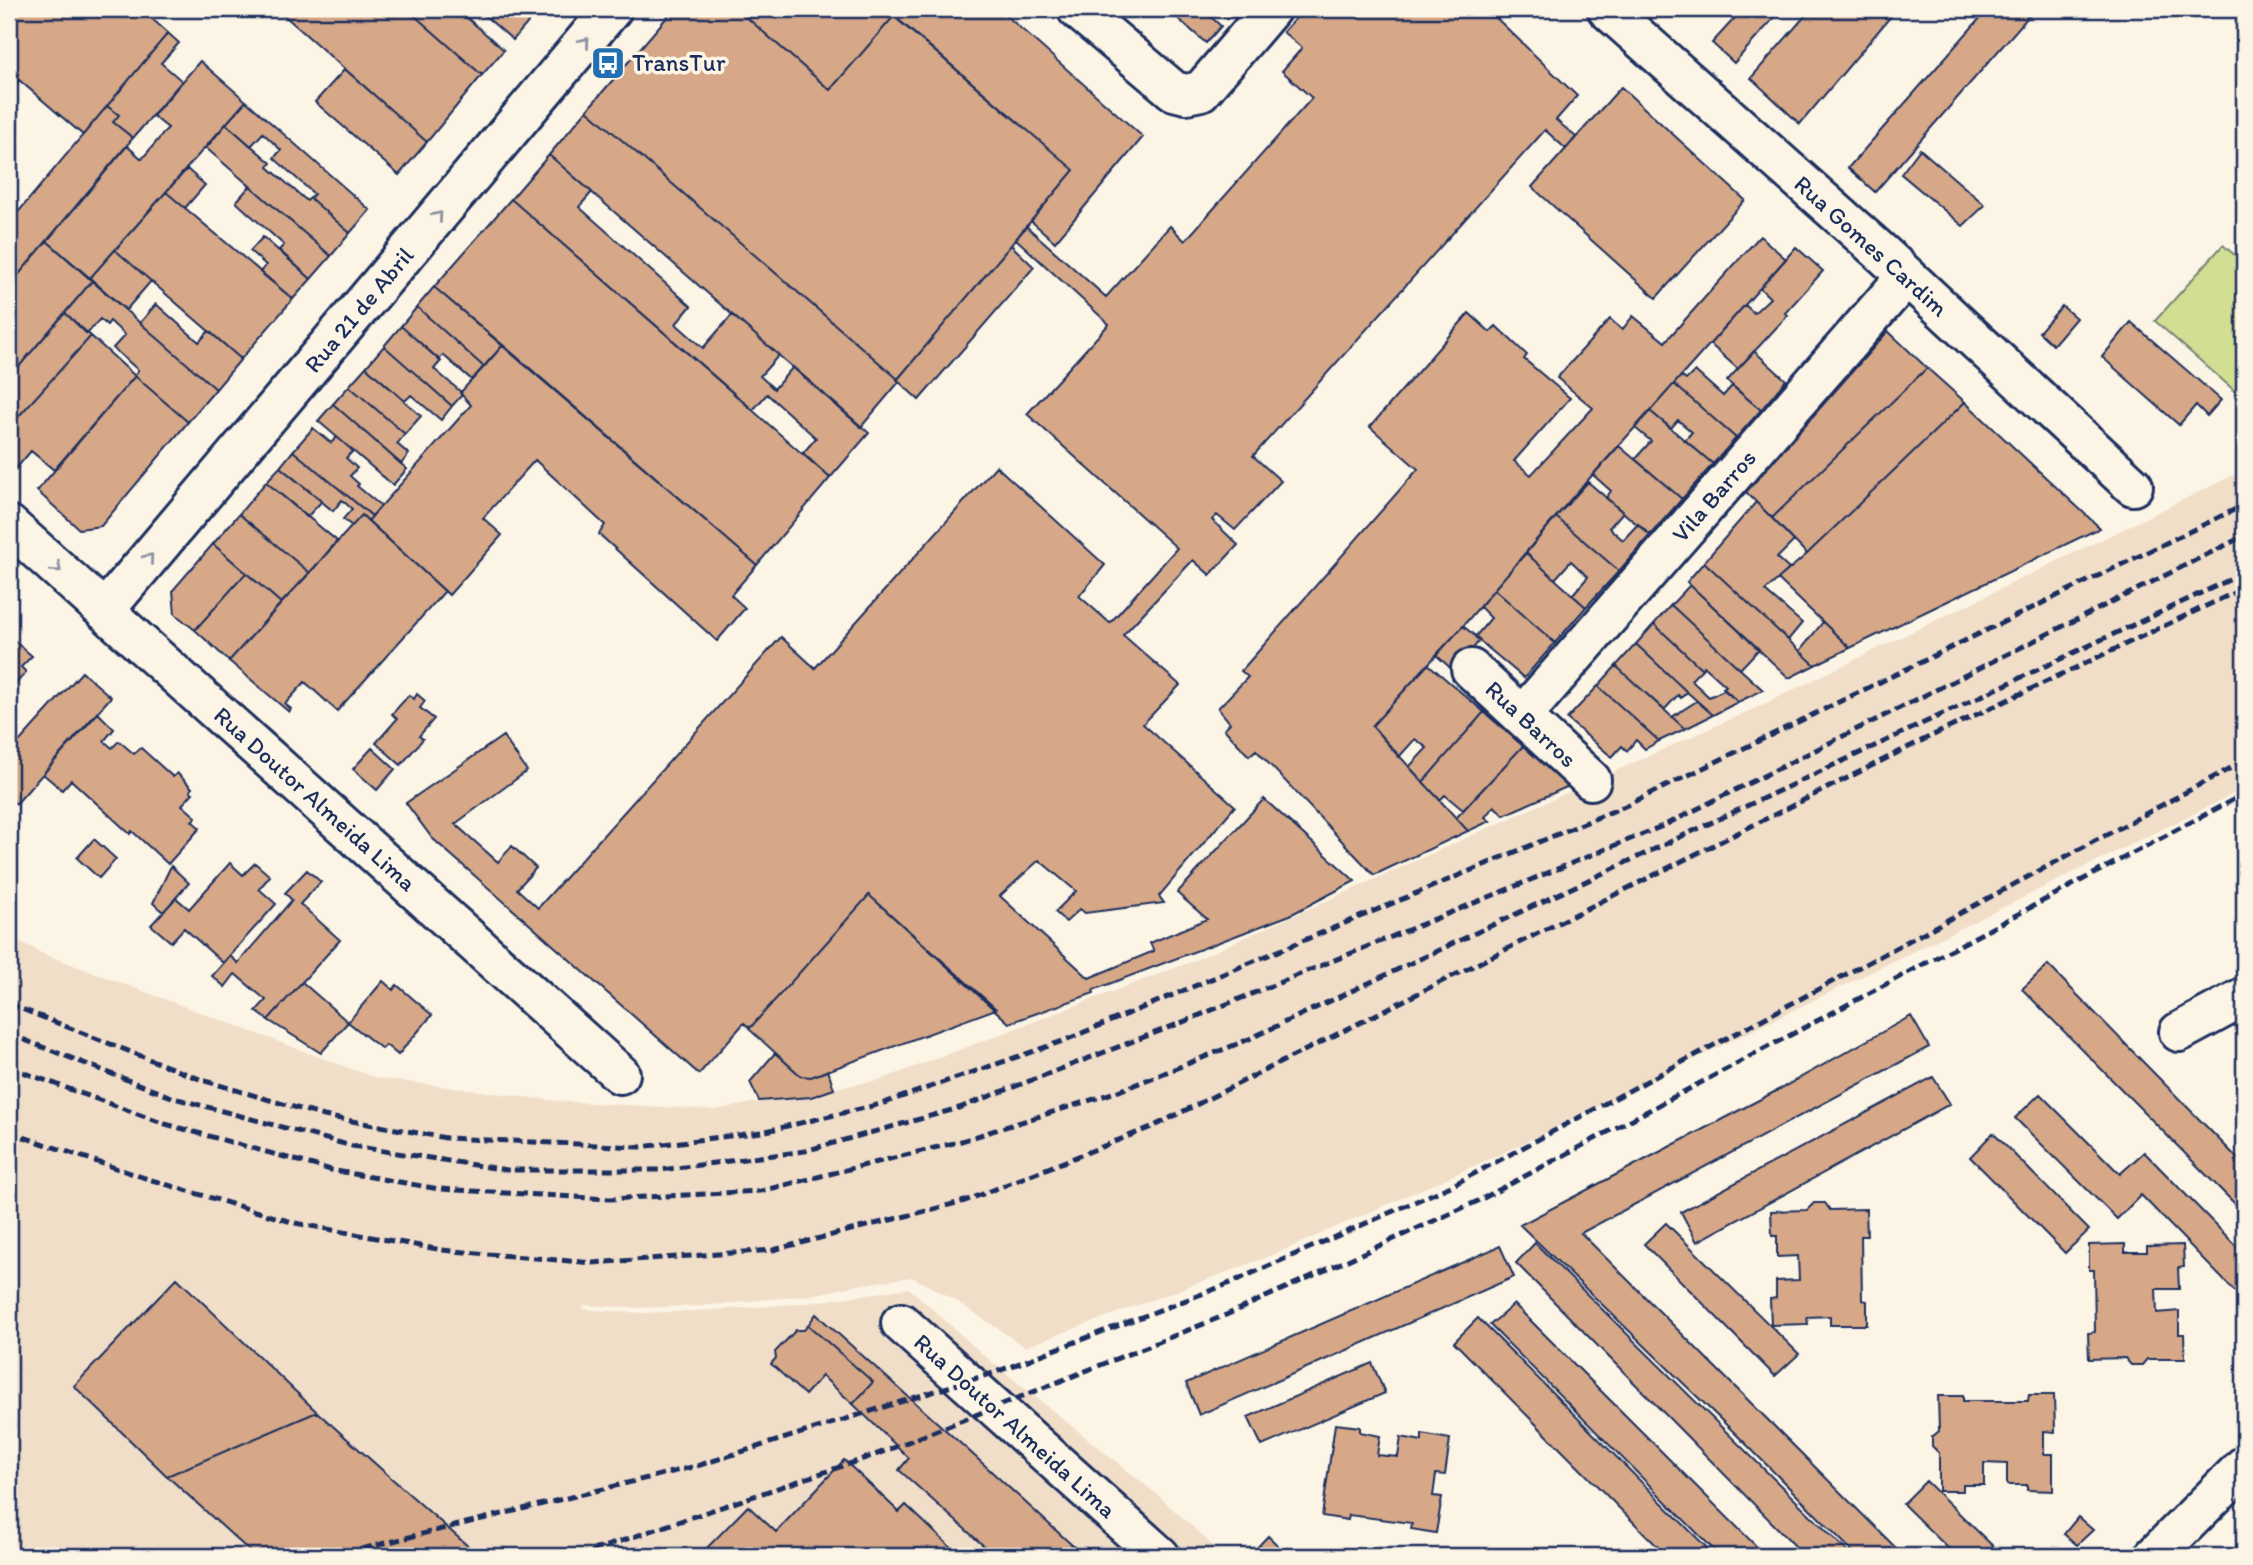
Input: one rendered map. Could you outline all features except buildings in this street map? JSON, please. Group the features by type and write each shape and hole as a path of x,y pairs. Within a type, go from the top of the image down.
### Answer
{"street":[{"name":"Rua 21 de Abril","path":"105,610 612,9"},
{"path":"1077,9 1174,91 1186,94 1201,91 1271,9"},
{"name":"Rua Gomes Cardim","path":"1631,17 1906,277 2133,486"},
{"name":"Vila Barros","path":"1522,716 1906,277"},
{"name":"Rua Doutor Almeida Lima","path":"9,525 620,1074"},
{"name":"Rua Barros","path":"1471,668 1591,780"},
{"path":"2179,1032 2244,997"},
{"name":"Rua Doutor Almeida Lima","path":"901,1323 1160,1556"},
{"path":"2154,1556 2244,1466"}],"shaded area":[{"path":"2244,470 2244,789 1499,1155 1273,1255 1025,1347 953,1299 912,1277 812,1295 701,1306 633,1308 584,1305 583,1309 643,1313 715,1310 807,1303 909,1288 987,1358 1159,1496 1224,1556 9,1556 9,935 41,953 376,1078 558,1101 714,1110 880,1080 1193,961 1762,705"}],"green space":[{"path":"2223,245 2244,263 2244,399 2155,321"}],"railway":[{"path":"9,1004 202,1080 324,1116 446,1138 640,1147 762,1132 881,1104 1063,1041 1625,806 2244,505"},
{"path":"9,1034 174,1098 352,1146 507,1170 661,1170 805,1151 959,1108 1178,1024 1665,825 2244,536"},
{"path":"9,1067 162,1123 331,1170 439,1189 609,1199 761,1191 958,1142 1119,1091 1247,1040 2244,573"},
{"path":"9,1132 145,1178 295,1223 442,1250 593,1263 773,1250 965,1201 1154,1126 1923,740 2244,588"},
{"path":"333,1556 700,1465 996,1372 1223,1286 1453,1185 2244,761"},
{"path":"577,1556 875,1455 1226,1315 1478,1201 2244,794"}],"place":[{"name":"TransTur","path":"608,63"}]}
